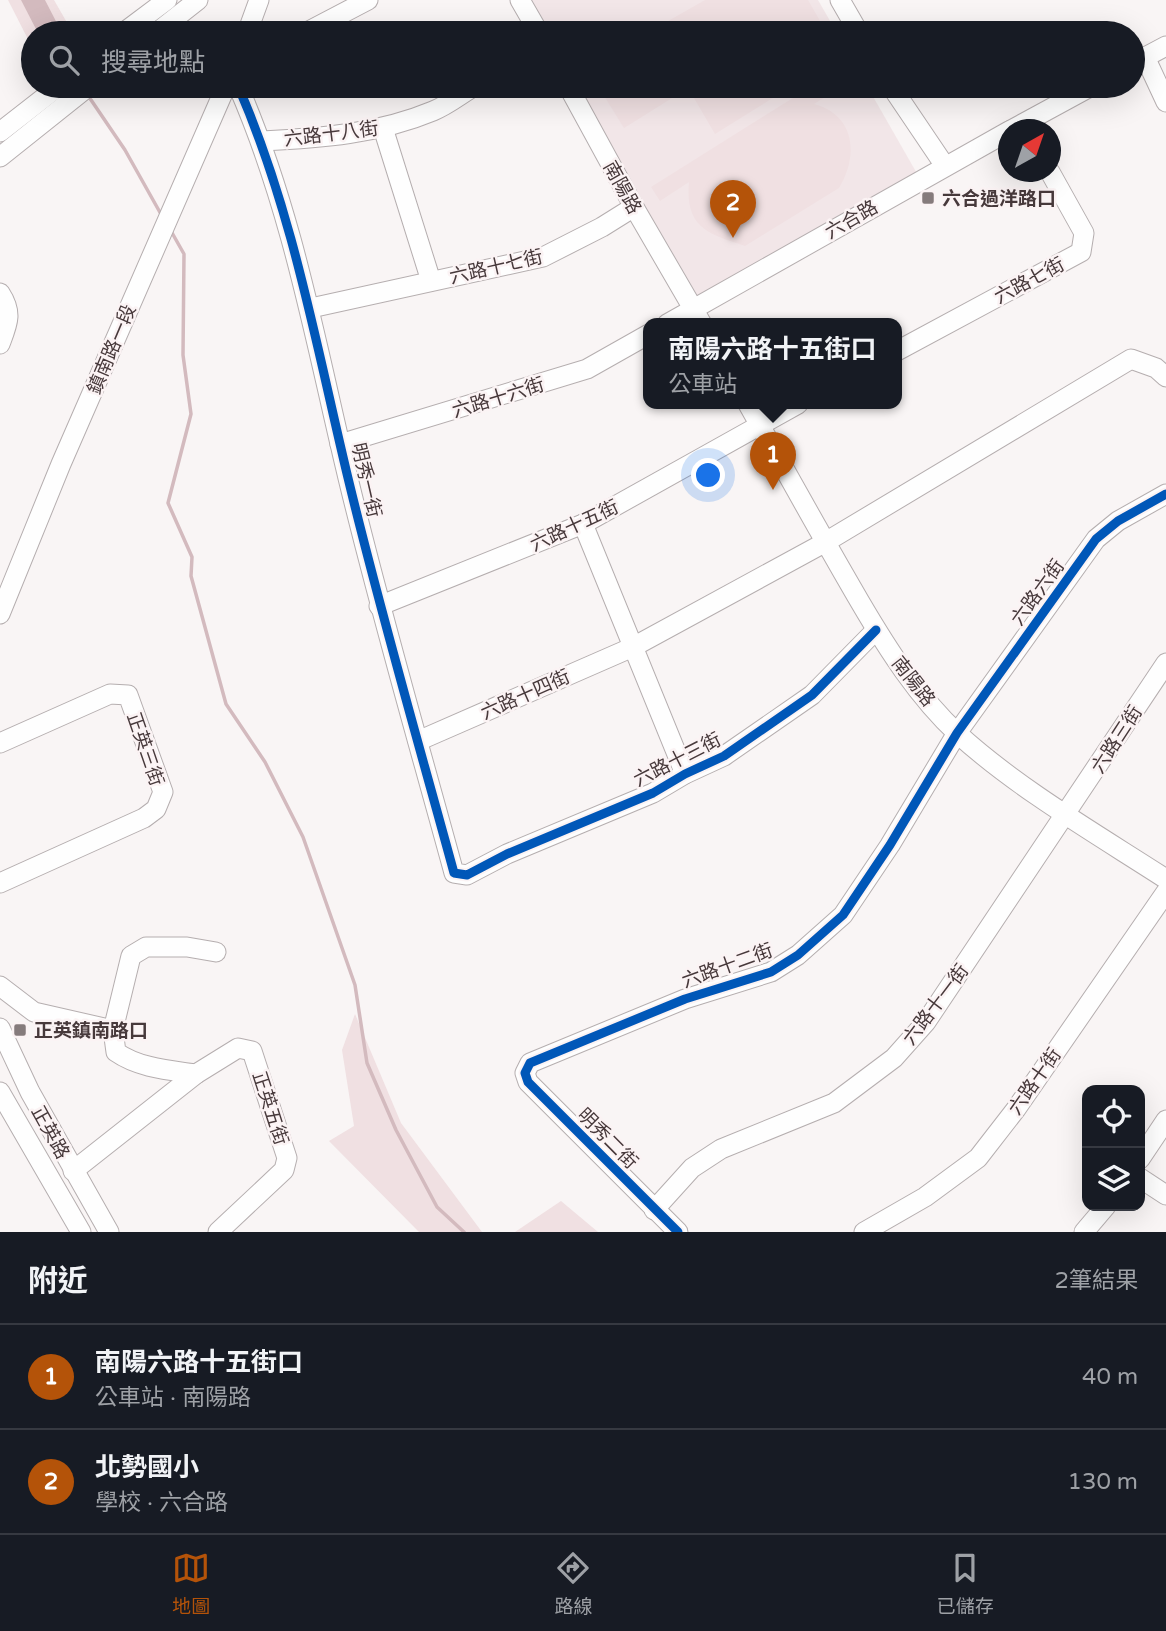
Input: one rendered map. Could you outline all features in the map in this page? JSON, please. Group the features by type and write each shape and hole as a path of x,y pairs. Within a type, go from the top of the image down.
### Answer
{"street":[{"path":"139,21 167,0"},
{"path":"171,21 198,0"},
{"path":"251,21 259,0"},
{"path":"328,21 368,0"},
{"path":"520,0 532,21"},
{"path":"840,0 852,21"},
{"path":"1145,58 1166,46"},
{"path":"1145,70 1166,102"},
{"path":"0,132 44,98"},
{"path":"0,157 74,98"},
{"name":"鎮南路一段","path":"0,614 61,464 221,98"},
{"name":"明秀一街","path":"243,98 262,141 310,308 379,606 454,873 467,875"},
{"name":"六路十八街","path":"262,141 336,137 383,128 435,110 455,98"},
{"name":"南陽路","path":"575,98 698,316"},
{"path":"899,98 944,166"},
{"name":"六合路","path":"1033,119 1071,98"},
{"name":"六路十七街","path":"383,128 431,281"},
{"name":"六合路","path":"698,316 944,166 998,138"},
{"name":"六路七街","path":"902,348 1081,252 1084,233 1056,182"},
{"name":"六路十七街","path":"310,308 543,257 602,227 634,207"},
{"path":"0,293 6,303 9,321 0,344"},
{"name":"六路十六街","path":"340,444 587,369 643,337"},
{"path":"824,543 1131,359 1156,368 1166,377"},
{"name":"南陽路","path":"751,409 824,543 876,630 919,690 957,733 1019,782 1166,879"},
{"path":"760,425 789,409"},
{"name":"六路十五街","path":"379,606 583,524 760,425"},
{"name":"六路六街","path":"957,733 1096,539 1118,520 1166,494"},
{"path":"583,524 685,774"},
{"name":"六路十四街","path":"418,741 633,646 824,543"},
{"name":"六路十三街","path":"467,875 508,854 653,793 724,756 811,695 876,630"},
{"name":"六路三街","path":"1067,815 1166,663"},
{"name":"正英三街","path":"0,743 110,694 128,695 163,792 156,809 144,818 0,883"},
{"name":"六路十二街","path":"530,1063 684,999 771,972 798,955 843,915 890,845 957,733"},
{"name":"六路十一街","path":"654,1210 692,1168 721,1149 834,1103 894,1058 926,1023 1067,815"},
{"name":"六路十街","path":"864,1232 925,1197 978,1158 1016,1109 1166,892"},
{"path":"195,1074 152,1068 126,1059 116,1052 113,1030 131,956 146,947 187,947 216,952"},
{"path":"0,986 34,1012 113,1030"},
{"name":"正英路","path":"0,1028 30,1092 109,1232"},
{"name":"正英五街","path":"73,1171 195,1074 238,1048 252,1051 287,1158 284,1170 218,1232"},
{"name":"明秀二街","path":"530,1063 525,1073 528,1082 678,1232"},
{"name":"正英路","path":"0,1092 81,1232"},
{"path":"1145,1152 1166,1120"},
{"path":"1145,1181 1166,1195"},
{"path":"1084,1232 1102,1211"}],"shaded area":[{"path":"8,0 54,0 66,21 21,21 21,25"},
{"path":"21,0 45,0 56,21 32,21"},
{"path":"525,0 818,0 830,21 537,21"},
{"path":"705,0 808,0 820,21 668,21"},
{"path":"581,98 874,98 919,177 695,299"},
{"path":"605,98 672,98 624,128"},
{"path":"694,98 773,98 715,134"},
{"path":"793,98 824,98 814,104 828,109 838,117 849,138 849,162 839,188 745,246 720,237 701,226 691,209 689,182 660,201 651,187"},
{"path":"355,1014 401,1123 482,1232 419,1232 329,1141 354,1126 342,1050"},
{"path":"561,1201 598,1232 515,1232"}],"waterway":[{"path":"90,98 125,150 162,216"},
{"path":"171,231 184,254 183,355 191,414 168,503 192,557 191,576 226,704 265,762 303,837 355,985 367,1063 396,1130 437,1207 464,1232"}],"cycle path":[{"path":"243,98 289,230 373,577 454,873 467,875 507,854 653,793 724,756 812,695 876,630"},
{"path":"678,1232 528,1082 525,1073 530,1063 685,999 771,972 798,955 843,915 890,845 957,733 1096,539 1118,521 1166,494"}],"place":[{"name":"六合過洋路口","path":"928,198"},
{"name":"北勢國小","path":"733,238"},
{"name":"南陽六路十五街口","path":"773,490"},
{"name":"正英鎮南路口","path":"20,1030"}]}
